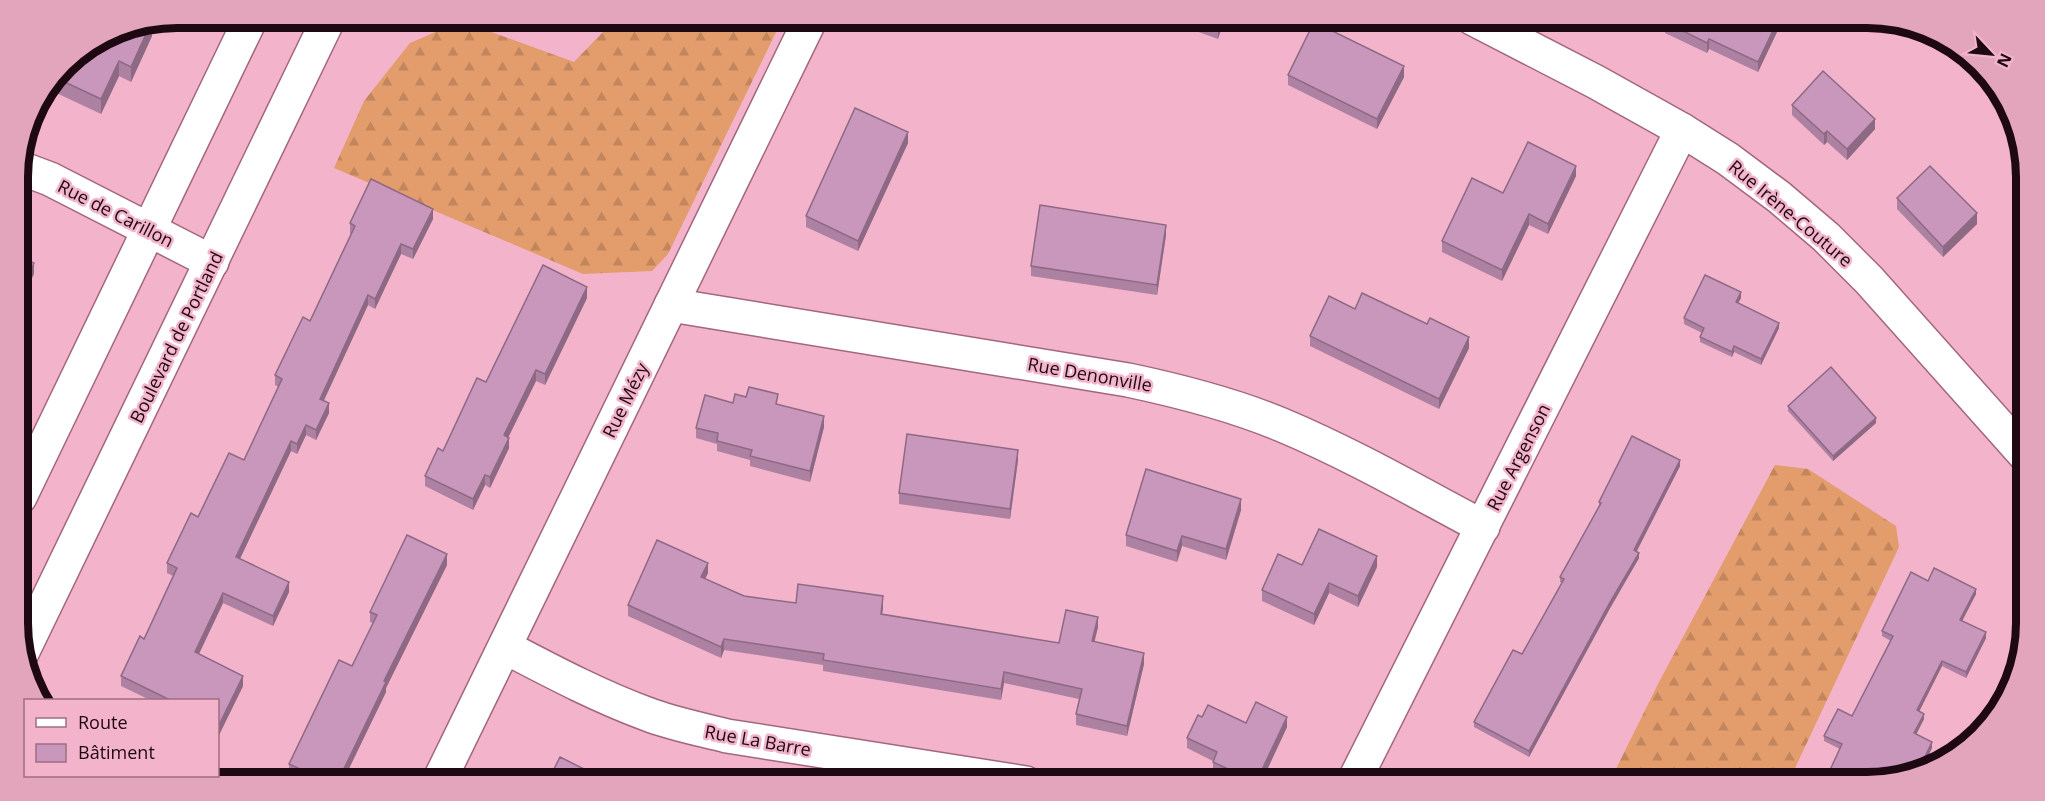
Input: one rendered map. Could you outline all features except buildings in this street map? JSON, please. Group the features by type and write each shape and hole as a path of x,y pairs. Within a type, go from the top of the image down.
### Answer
{"street":[{"name":"Rue Irène-Couture","path":"1492,28 1682,130 1728,159 1779,198 1826,237 1869,280 2016,445"},
{"path":"28,480 246,29"},
{"name":"Boulevard de Portland","path":"29,638 324,29"},
{"name":"Rue Mézy","path":"443,772 806,29"},
{"name":"Rue Argenson","path":"1359,772 1682,130"},
{"name":"Rue de Carillon","path":"29,171 50,179 212,262"},
{"name":"Rue Denonville","path":"671,305 1173,389 1260,417 1323,444 1483,527"},
{"name":"Rue La Barre","path":"505,647 646,714 844,769 883,772"}],"green space":[{"path":"443,29 483,29 574,62 603,32 603,29 778,29 668,254 652,271 583,274 334,168 364,101 410,43"},
{"path":"1775,465 1808,469 1896,526 1899,547 1793,772 1614,772 1659,682"}]}
